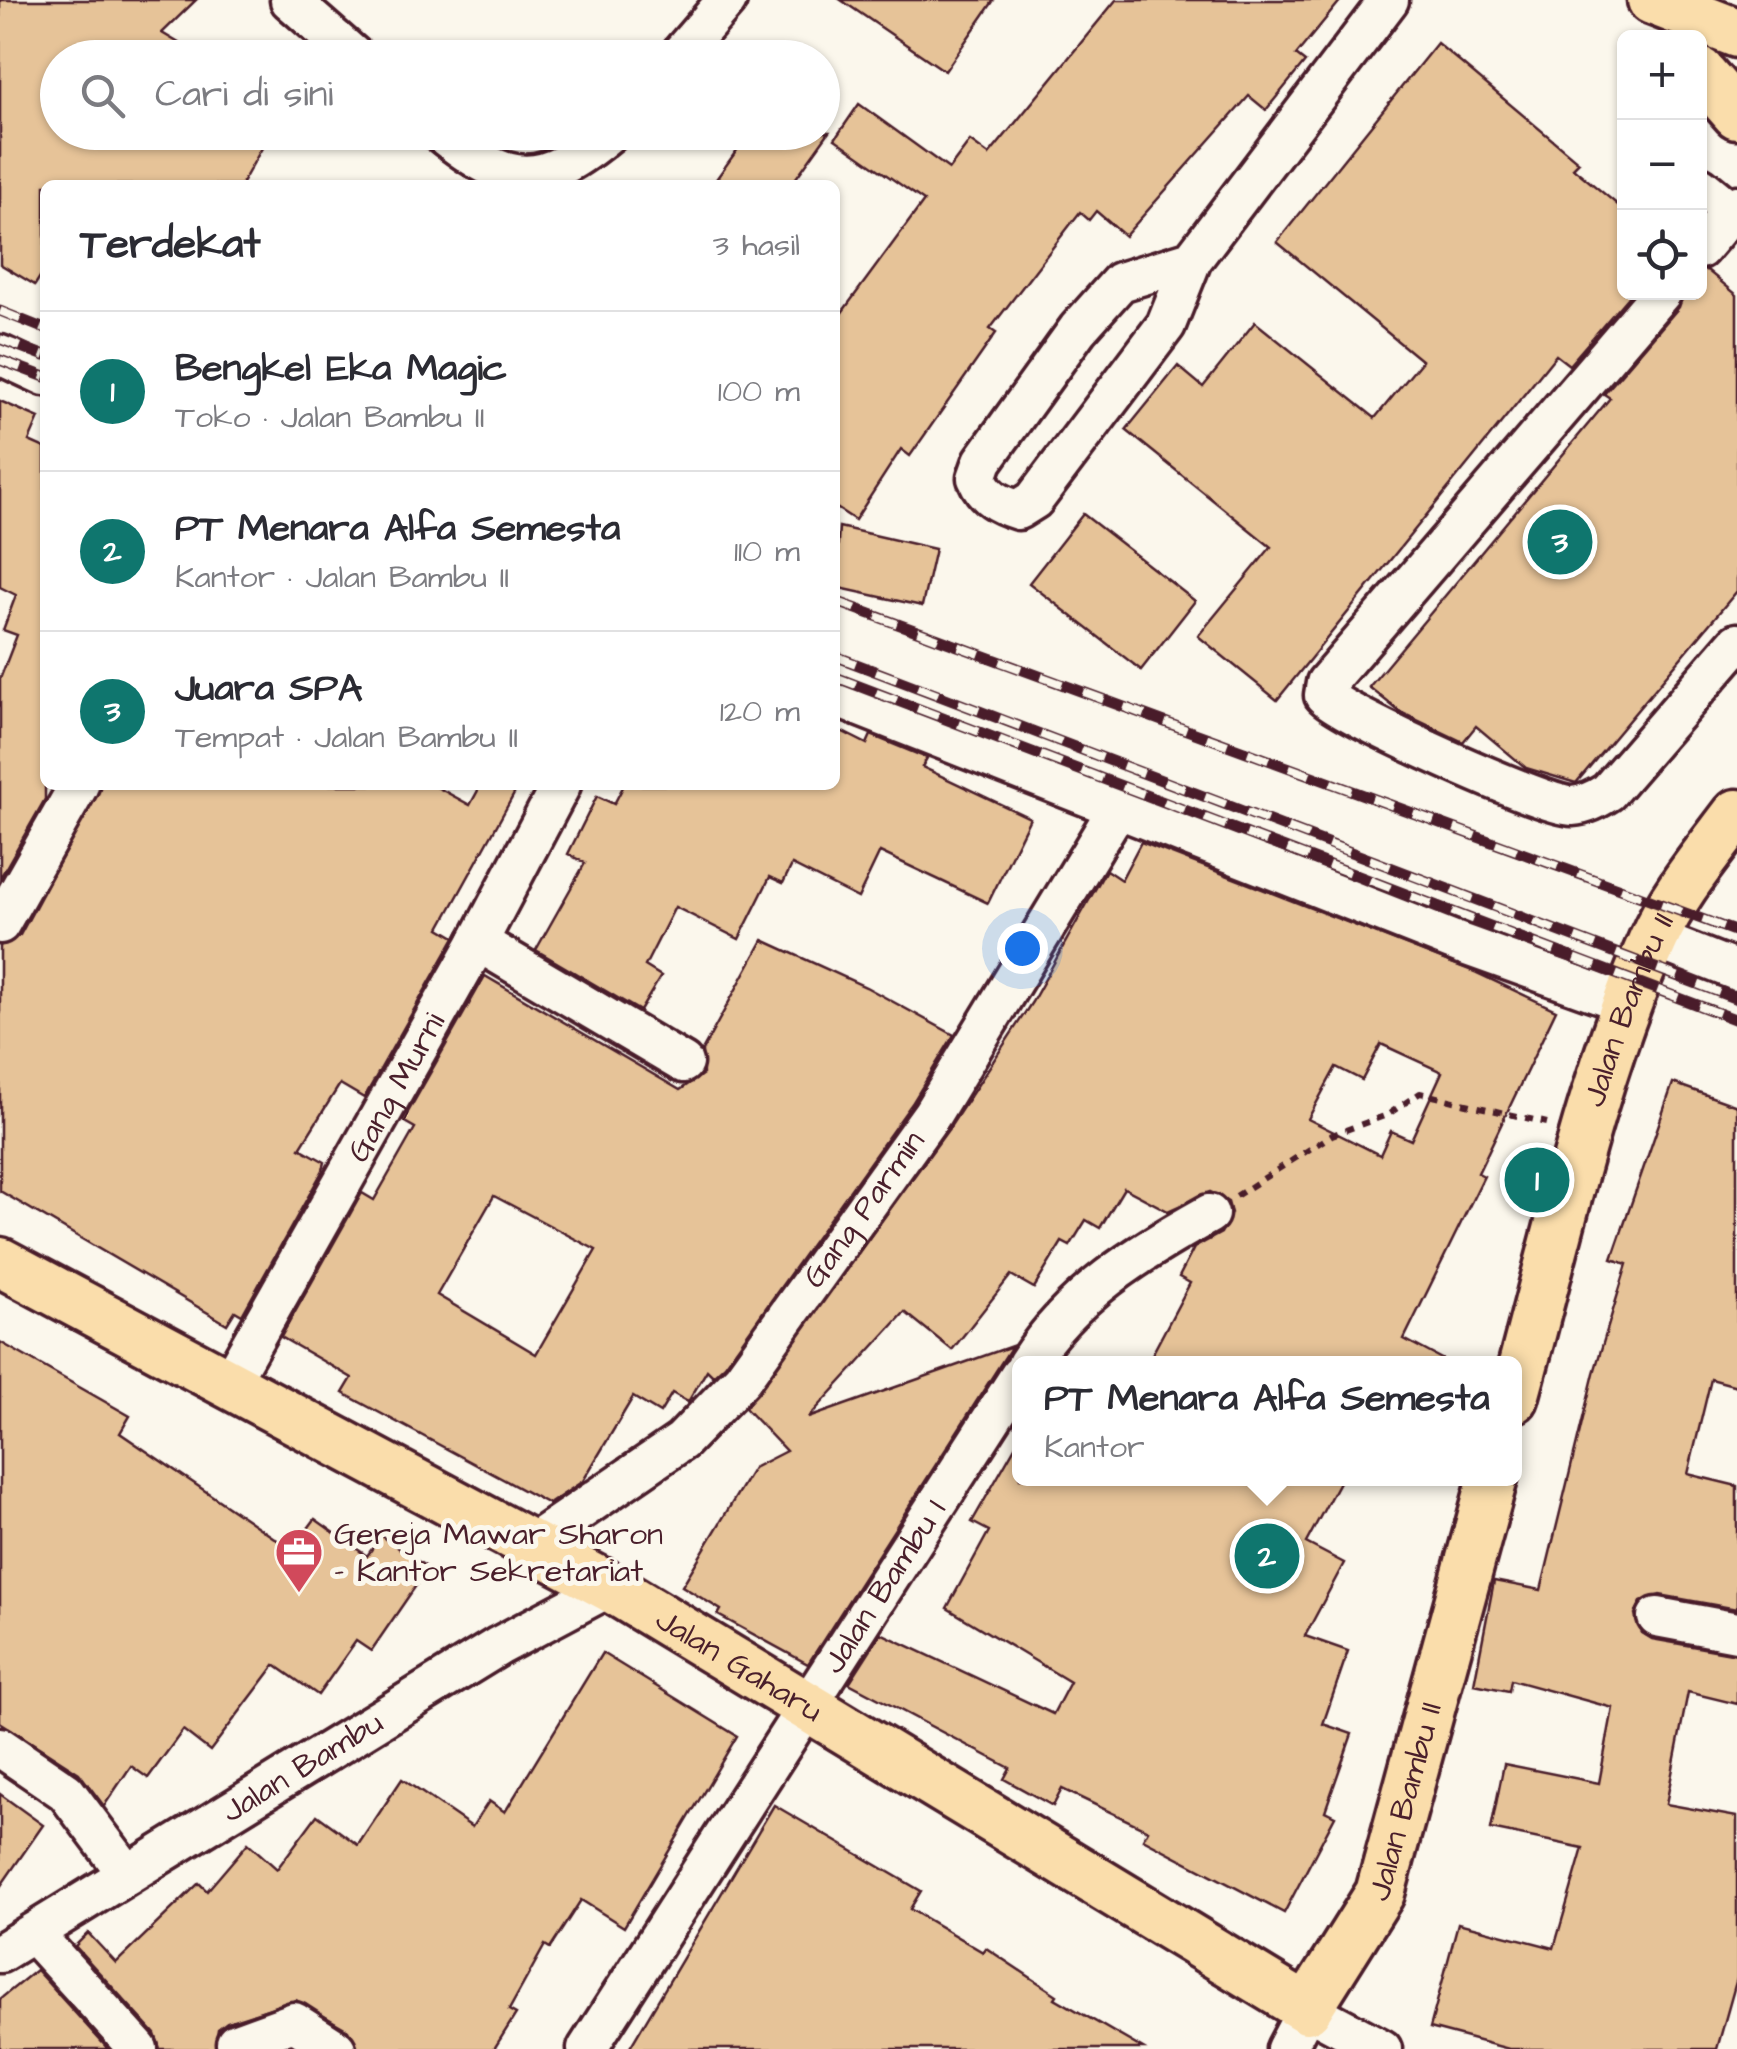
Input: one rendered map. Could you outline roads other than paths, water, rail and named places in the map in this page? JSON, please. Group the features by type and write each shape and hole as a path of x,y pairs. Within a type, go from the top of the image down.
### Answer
{"main road":[{"path":"1661,13 1737,34"},
{"path":"1707,80 1737,114"},
{"name":"Jalan Bambu II","path":"1522,1369 1587,1133 1653,938 1682,888 1737,814"},
{"name":"Jalan Gaharu","path":"0,1262 596,1580 806,1706 1296,2029"},
{"name":"Jalan Bambu II","path":"1296,2029 1380,1893 1491,1486"}],"street":[{"path":"692,40 726,0"},
{"path":"1192,260 1120,282 1078,329 984,460 977,478 983,492 1001,505 1018,510 1034,500 1166,325 1192,260 1389,0"},
{"path":"314,8 341,40"},
{"path":"467,150 498,170 531,177 571,164 588,150"},
{"path":"1707,191 1735,211 1707,241"},
{"path":"1655,300 1326,683 1324,695 1453,762 1569,807 1593,802 1608,792 1737,644"},
{"path":"0,355 40,374"},
{"path":"840,699 1629,1004"},
{"path":"0,924 75,790"},
{"name":"Gang Murni","path":"228,1385 478,942 557,790"},
{"name":"Gang Parmin","path":"532,1545 682,1441 742,1379 932,1114 1119,806"},
{"path":"1653,938 1737,971"},
{"path":"478,942 683,1063"},
{"path":"1033,1356 1082,1295 1144,1250 1208,1214"},
{"name":"Jalan Bambu I","path":"588,2049 1012,1387"},
{"name":"Jalan Bambu","path":"0,1952 499,1646 596,1580"},
{"path":"1658,1616 1737,1632"},
{"path":"0,1747 66,1792 126,1872"},
{"path":"33,1932 138,2049"},
{"path":"236,2044 294,2022 336,2049"},
{"path":"1296,2029 1382,2049"}],"railway":[{"path":"0,311 40,327"},
{"path":"0,339 40,354"},
{"path":"0,360 40,375"},
{"path":"840,603 1737,932"},
{"path":"840,658 1737,999"},
{"path":"840,679 1737,1020"}],"place":[{"name":"Juara SPA","path":"1560,542"},
{"name":"Bengkel Eka Magic","path":"1537,1180"},
{"name":"PT Menara Alfa Semesta","path":"1267,1556"},
{"name":"Gereja Mawar Sharon - Kantor Sekretariat","path":"299,1594"}]}
